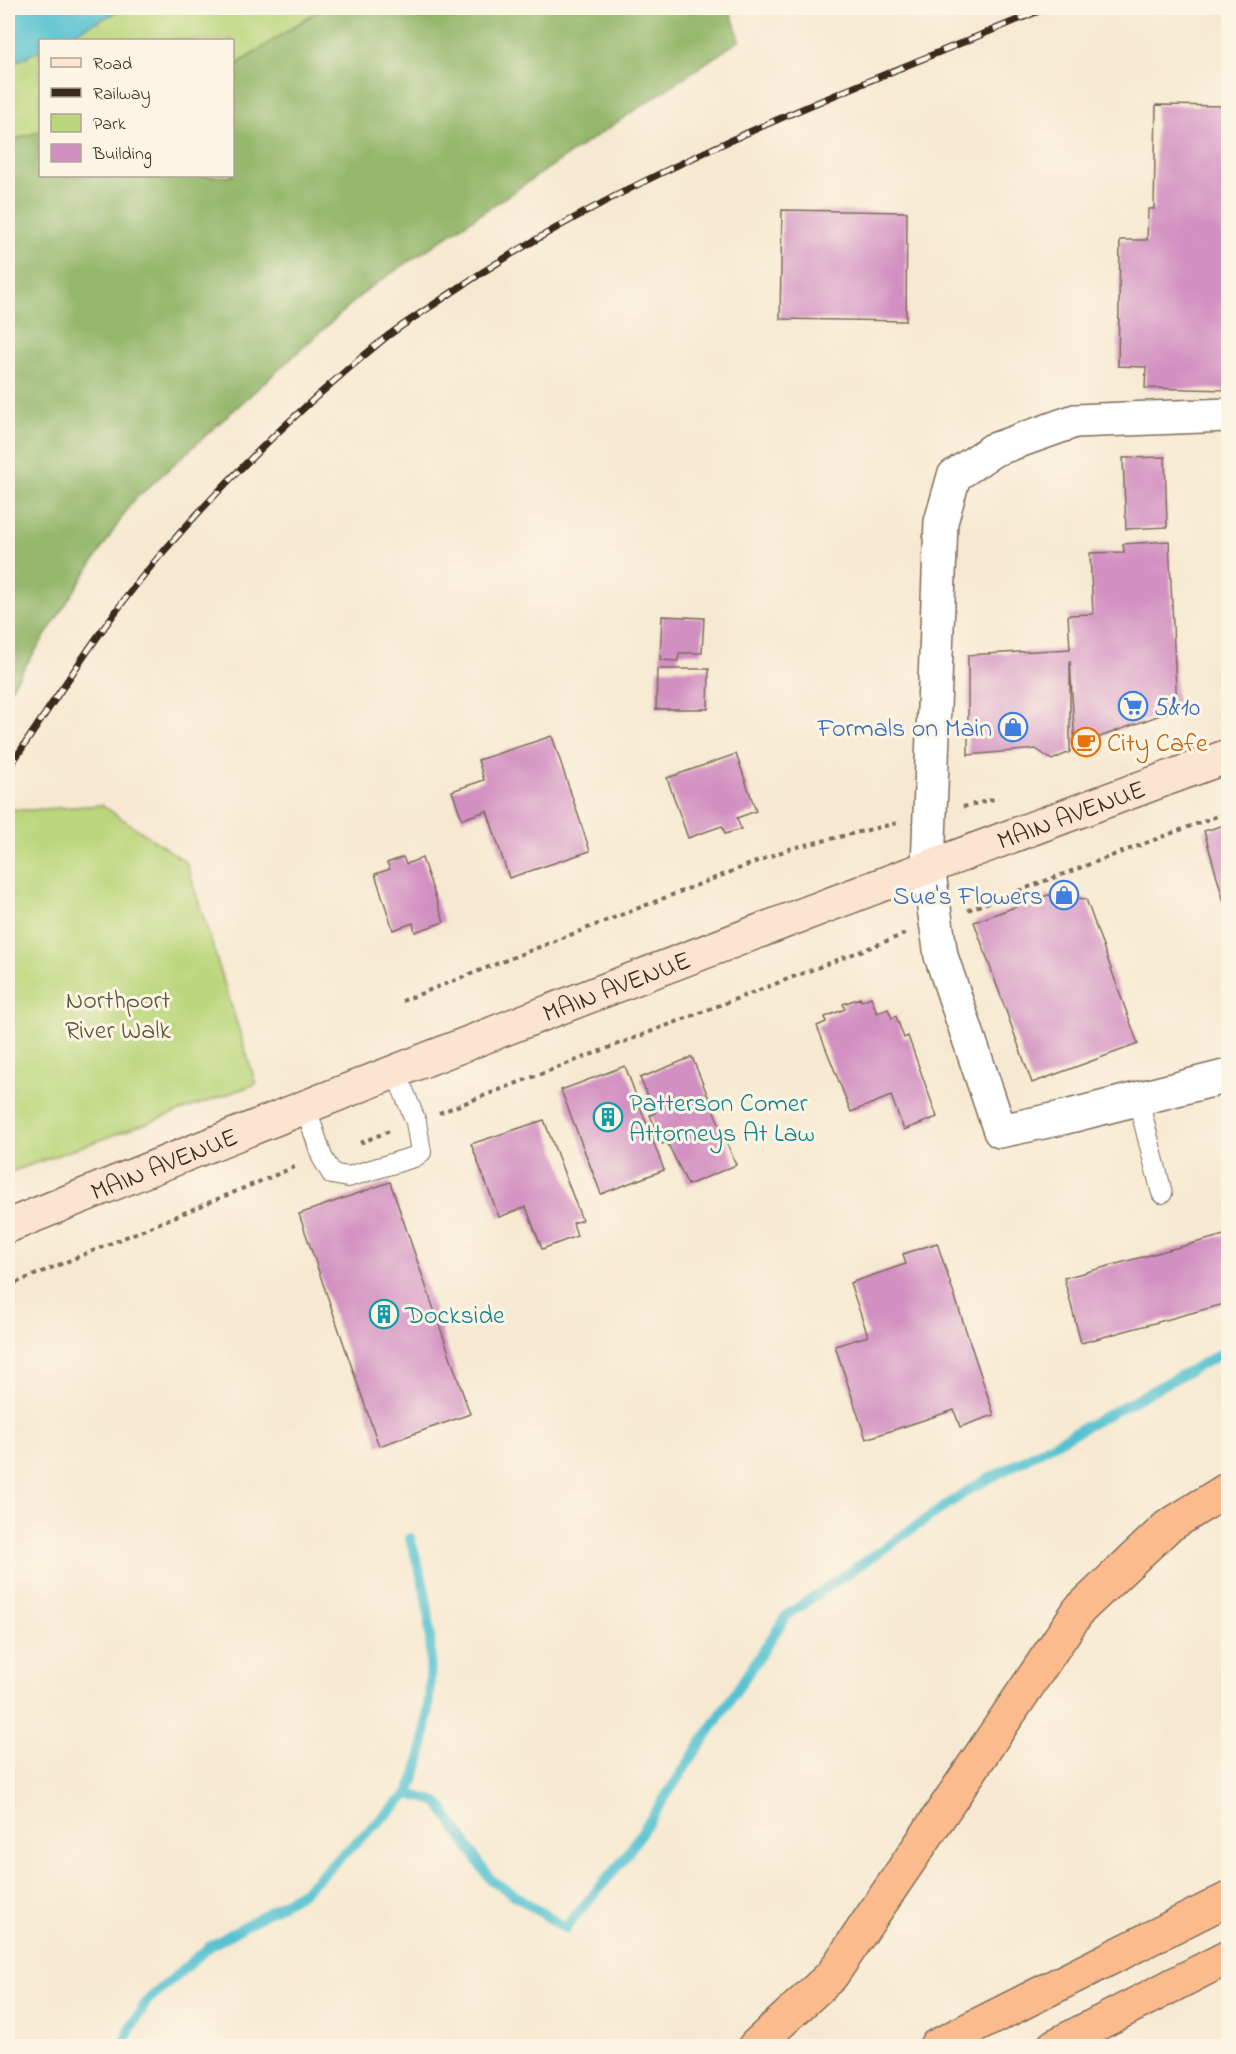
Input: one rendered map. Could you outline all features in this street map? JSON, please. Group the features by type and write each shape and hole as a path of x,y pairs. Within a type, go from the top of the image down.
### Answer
{"highway":[{"path":"755,2046 832,1975 1079,1610 1167,1527 1228,1489"},
{"path":"936,2046 1228,1899"},
{"path":"1054,2046 1228,1957"}],"main road":[{"name":"MAIN AVENUE","path":"8,1226 395,1070 928,867 1228,756"}],"street":[{"path":"1228,415 1075,421 999,448 954,476 941,522 928,867 941,956 1000,1131 1062,1118 1228,1076"}],"lane":[{"path":"305,1105 322,1157 332,1174 348,1177 414,1157 421,1152 416,1122 395,1070"},
{"path":"1138,1099 1162,1193"}],"path":[{"path":"8,1286 254,1182 1228,812"},
{"path":"402,1001 789,849"}],"green space":[{"path":"8,8 322,8 234,66 234,39 39,39 39,131 8,142"},
{"path":"322,8 729,8 740,40 368,289 132,502 8,693 8,142 39,131 39,177 234,177 234,66"},
{"name":"Northport River Walk","path":"102,805 186,862 256,1084 8,1173 8,809 29,810"}],"water":[{"path":"8,8 125,8 61,39 39,39 39,50 8,66"}],"building":[{"path":"1156,105 1228,106 1228,390 1145,388 1146,367 1118,366 1120,240 1147,240 1148,209 1154,209"},
{"path":"782,210 907,212 906,321 780,319"},
{"path":"1165,457 1167,527 1126,529 1123,458"},
{"path":"1169,541 1177,709 1075,746 1070,661 1070,752 1052,760 1036,749 968,755 968,655 1070,649 1068,615 1093,614 1090,553 1124,552 1123,544"},
{"path":"662,616 704,618 702,653 679,653 678,661 660,660"},
{"path":"657,669 709,669 708,709 656,709"},
{"path":"552,736 590,851 509,878 487,811 462,819 452,791 484,780 478,760"},
{"path":"736,754 756,811 737,818 741,829 725,834 722,826 688,838 667,778"},
{"path":"1228,824 1228,916 1204,831"},
{"path":"403,857 406,864 422,858 444,922 415,932 413,923 393,930 375,874 390,869 387,863"},
{"path":"1048,895 1086,899 1138,1044 1032,1083 974,922"},
{"path":"871,997 877,1013 888,1009 892,1018 896,1016 904,1038 908,1036 937,1117 904,1130 891,1096 851,1112 817,1026 826,1022 825,1017 845,1009 843,1004"},
{"path":"692,1057 736,1165 688,1185 667,1142 662,1144 650,1115 655,1113 640,1078"},
{"name":"Patterson Comer Attorneys At Law","path":"625,1066 664,1170 601,1194 561,1090"},
{"path":"544,1120 582,1220 573,1223 577,1236 542,1249 526,1207 499,1217 471,1144"},
{"name":"Dockside","path":"390,1182 470,1414 379,1446 299,1214"},
{"path":"1228,1234 1228,1303 1081,1343 1064,1278"},
{"path":"937,1243 994,1415 960,1427 954,1410 866,1439 835,1346 868,1336 850,1283 906,1264 903,1254"}],"waterway":[{"path":"124,2046 130,2029 147,2001 209,1947 304,1891 408,1794 438,1802 490,1879 565,1928 623,1860 787,1615 970,1489 1228,1350"},
{"path":"408,1794 416,1774 427,1723 430,1666 430,1638 425,1591 410,1538"}],"railway":[{"path":"8,769 98,636 157,559 210,500 266,444 325,389 393,332 520,249 592,208 666,171 817,103 1046,8"}],"place":[{"name":"5&10","path":"1133,706"},
{"name":"Formals on Main","path":"1013,727"},
{"name":"City Cafe","path":"1086,742"},
{"name":"Sue's Flowers","path":"1064,895"},
{"name":"Patterson Comer Attorneys At Law","path":"608,1117"},
{"name":"Dockside","path":"384,1314"}]}
